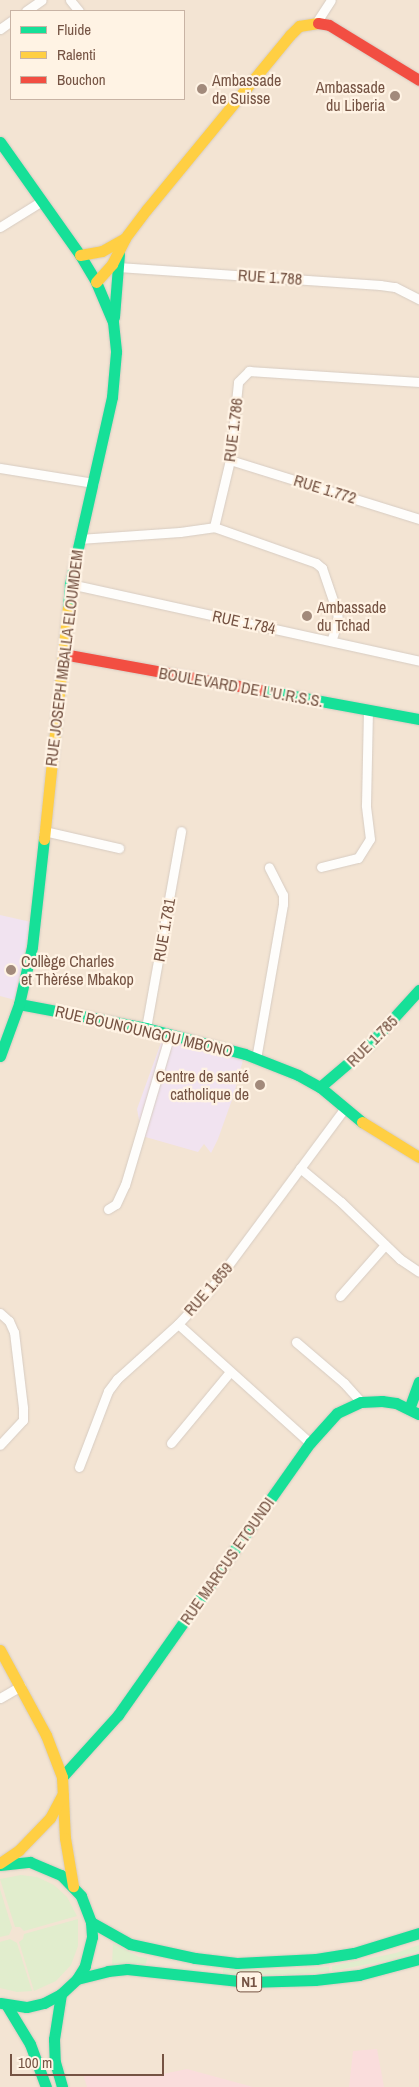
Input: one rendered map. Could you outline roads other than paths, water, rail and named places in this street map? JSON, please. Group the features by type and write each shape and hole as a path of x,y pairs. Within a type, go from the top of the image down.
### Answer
{"main road":[{"path":"96,282 118,254 125,238 299,26 316,23 329,25 419,80"},
{"name":"RUE JOSEPH MBALLA ELOUMDEM","path":"0,142 80,255 96,282 113,322 116,352 112,397 70,584 38,903 19,1004 0,1056"},
{"path":"80,255 102,251 125,238"},
{"path":"113,322 118,254"},
{"name":"BOULEVARD DE L'U.R.S.S.","path":"63,654 419,719"},
{"name":"RUE 1.785","path":"320,1087 368,1046 419,990"},
{"name":"RUE BOUNOUNGOU MBONO","path":"19,1004 170,1034 256,1059 298,1075 320,1087 344,1109 419,1157"},
{"path":"414,1411 419,1382"},
{"name":"RUE MARCUS ETOUNDI","path":"62,1777 101,1735 143,1682 310,1443 337,1413 360,1402 382,1401 414,1411"},
{"path":"0,1650 46,1735 62,1777 65,1838 73,1886"},
{"path":"0,1864 19,1850 50,1818 64,1792"},
{"name":"N1","path":"0,1864 30,1862 61,1874 73,1886 88,1909 91,1922 90,1952 78,1979 61,1994 35,2005 3,2004"},
{"name":"N1","path":"91,1922 130,1944 187,1957 237,1963 316,1959 354,1953 419,1933"},
{"name":"N1","path":"78,1979 108,1971 127,1969 248,1982 314,1980 358,1975 403,1965 419,1959"},
{"path":"61,1994 54,2039 55,2062 62,2087"},
{"path":"3,2004 30,2044 46,2087"}],"street":[{"path":"27,10 42,0"},
{"path":"70,0 78,10"},
{"path":"316,23 331,0"},
{"path":"0,227 42,201"},
{"name":"RUE 1.788","path":"118,267 380,285 395,288 419,299"},
{"name":"RUE 1.786","path":"214,527 230,460 238,382 248,371 419,382"},
{"name":"RUE 1.772","path":"230,460 419,519"},
{"path":"0,468 94,483"},
{"path":"79,539 180,532 214,527 316,563 322,568 337,612 338,620 332,642"},
{"name":"RUE 1.784","path":"70,584 419,661"},
{"path":"321,867 358,858 370,839 366,805 368,710"},
{"path":"44,831 120,848"},
{"name":"RUE 1.781","path":"146,1028 181,831"},
{"path":"256,1059 283,904 283,895 270,867"},
{"path":"108,1209 116,1204 125,1185 170,1034"},
{"name":"RUE 1.859","path":"78,1467 108,1391 117,1379 178,1324 209,1291 344,1109"},
{"path":"300,1168 341,1202 400,1259 419,1272"},
{"path":"340,1296 385,1245"},
{"path":"0,1312 10,1322 14,1332 24,1408 23,1420 0,1445"},
{"path":"178,1324 310,1443"},
{"path":"296,1342 344,1383 360,1402"},
{"path":"171,1444 230,1372"},
{"path":"0,1698 21,1686"}],"place":[{"name":"Ambassade de Suisse","path":"202,89"},
{"name":"Ambassade du Liberia","path":"395,96"},
{"name":"Ambassade du Tchad","path":"307,616"},
{"name":"Collège Charles et Thèrése Mbakop","path":"11,970"},
{"name":"Centre de santé catholique de","path":"260,1085"}]}
